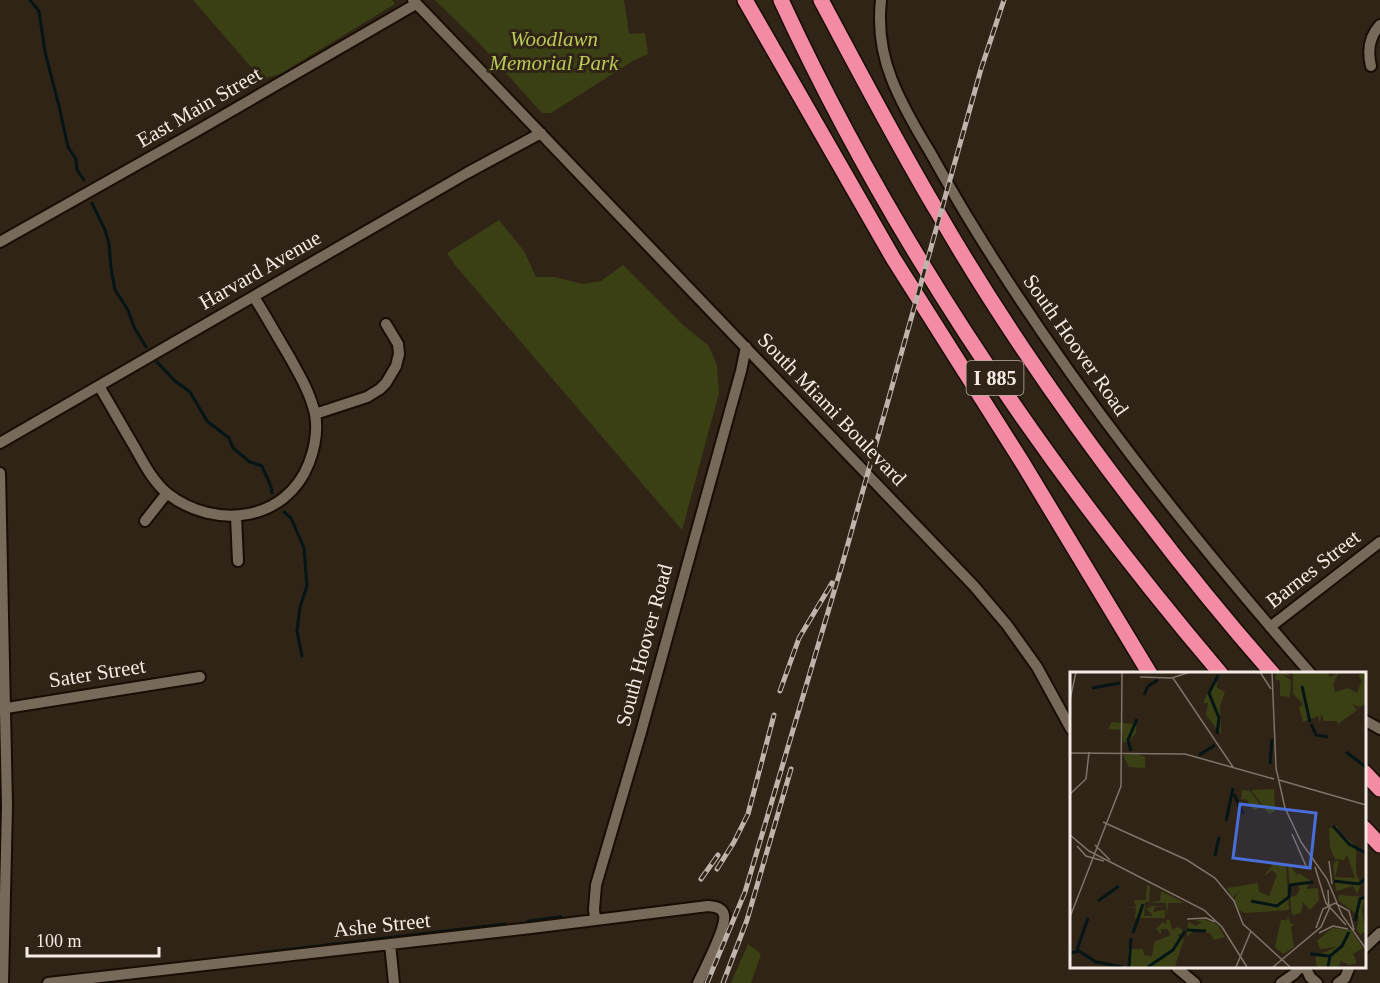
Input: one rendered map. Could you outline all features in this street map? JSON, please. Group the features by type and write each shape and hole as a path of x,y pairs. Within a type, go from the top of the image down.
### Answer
{"highway":[{"path":"745,0 893,258 1022,462 1149,672"},
{"path":"774,0 807,56"},
{"name":"I 885","path":"781,0 807,56 863,163 990,370 1083,502 1219,672"},
{"name":"I 885","path":"821,0 898,144 938,213 1023,348 1115,479 1214,605 1271,672"},
{"path":"833,0 898,144"},
{"path":"1365,773 1380,789"},
{"path":"1365,829 1380,845"}],"street":[{"name":"South Hoover Road","path":"880,0 880,35 892,80 918,133 999,269 1041,332 1103,417 1186,525 1309,672"},
{"name":"South Miami Boulevard","path":"415,2 974,586 1023,646 1070,727"},
{"name":"East Main Street","path":"0,242 195,132 415,2"},
{"path":"1371,66 1368,48 1380,25"},
{"name":"Harvard Avenue","path":"0,443 467,173 541,133"},
{"path":"99,386 143,463 167,493 193,508 218,514 236,516 270,507 285,498 305,474 316,434 315,414 303,381 254,297"},
{"path":"315,414 367,397 386,383 396,366 399,354 398,344 386,324"},
{"name":"South Hoover Road","path":"595,919 596,885 746,347"},
{"path":"0,473 3,709 7,806 3,983"},
{"path":"145,521 167,493"},
{"path":"236,516 238,561"},
{"name":"Barnes Street","path":"1270,627 1380,542"},
{"name":"Sater Street","path":"3,709 200,677"},
{"path":"1365,721 1380,729"},
{"name":"Ashe Street","path":"48,983 708,906 720,909 724,914 724,920 698,983"},
{"path":"1365,937 1380,932"},
{"path":"1365,947 1380,932"},
{"path":"390,944 394,983"},
{"path":"1176,968 1181,983"},
{"path":"1177,968 1187,983"},
{"path":"1177,968 1195,983"},
{"path":"1281,983 1301,968"},
{"path":"1304,968 1317,983"},
{"path":"1338,983 1345,978 1350,968"}],"green space":[{"path":"193,0 392,0 395,4 280,74 266,78 257,74"},
{"name":"Woodlawn Memorial Park","path":"435,0 624,0 629,34 645,33 648,54 633,61 551,113 542,113 480,44"},
{"path":"499,220 524,251 536,277 555,277 582,284 601,281 623,265 684,326 708,345 717,365 719,393 682,530 447,253"},
{"path":"748,944 761,954 751,983 731,983"}],"waterway":[{"path":"30,0 39,11 45,52 68,147 76,159 77,170 84,180"},
{"path":"92,203 109,244 115,290 128,310 134,327 146,347"},
{"path":"157,362 175,381 190,392 207,421 229,438 233,448 250,462 262,466 272,493"},
{"path":"284,512 291,518 304,548 307,586 300,607 297,631 302,656"},
{"path":"528,921 561,917"},
{"path":"259,953 505,924"}],"railway":[{"path":"707,983 745,892 844,558 981,69 1004,0"},
{"path":"780,691 799,638 832,583"},
{"path":"717,869 748,814 774,715"},
{"path":"723,983 747,920 791,769"},
{"path":"701,879 718,855"}]}
